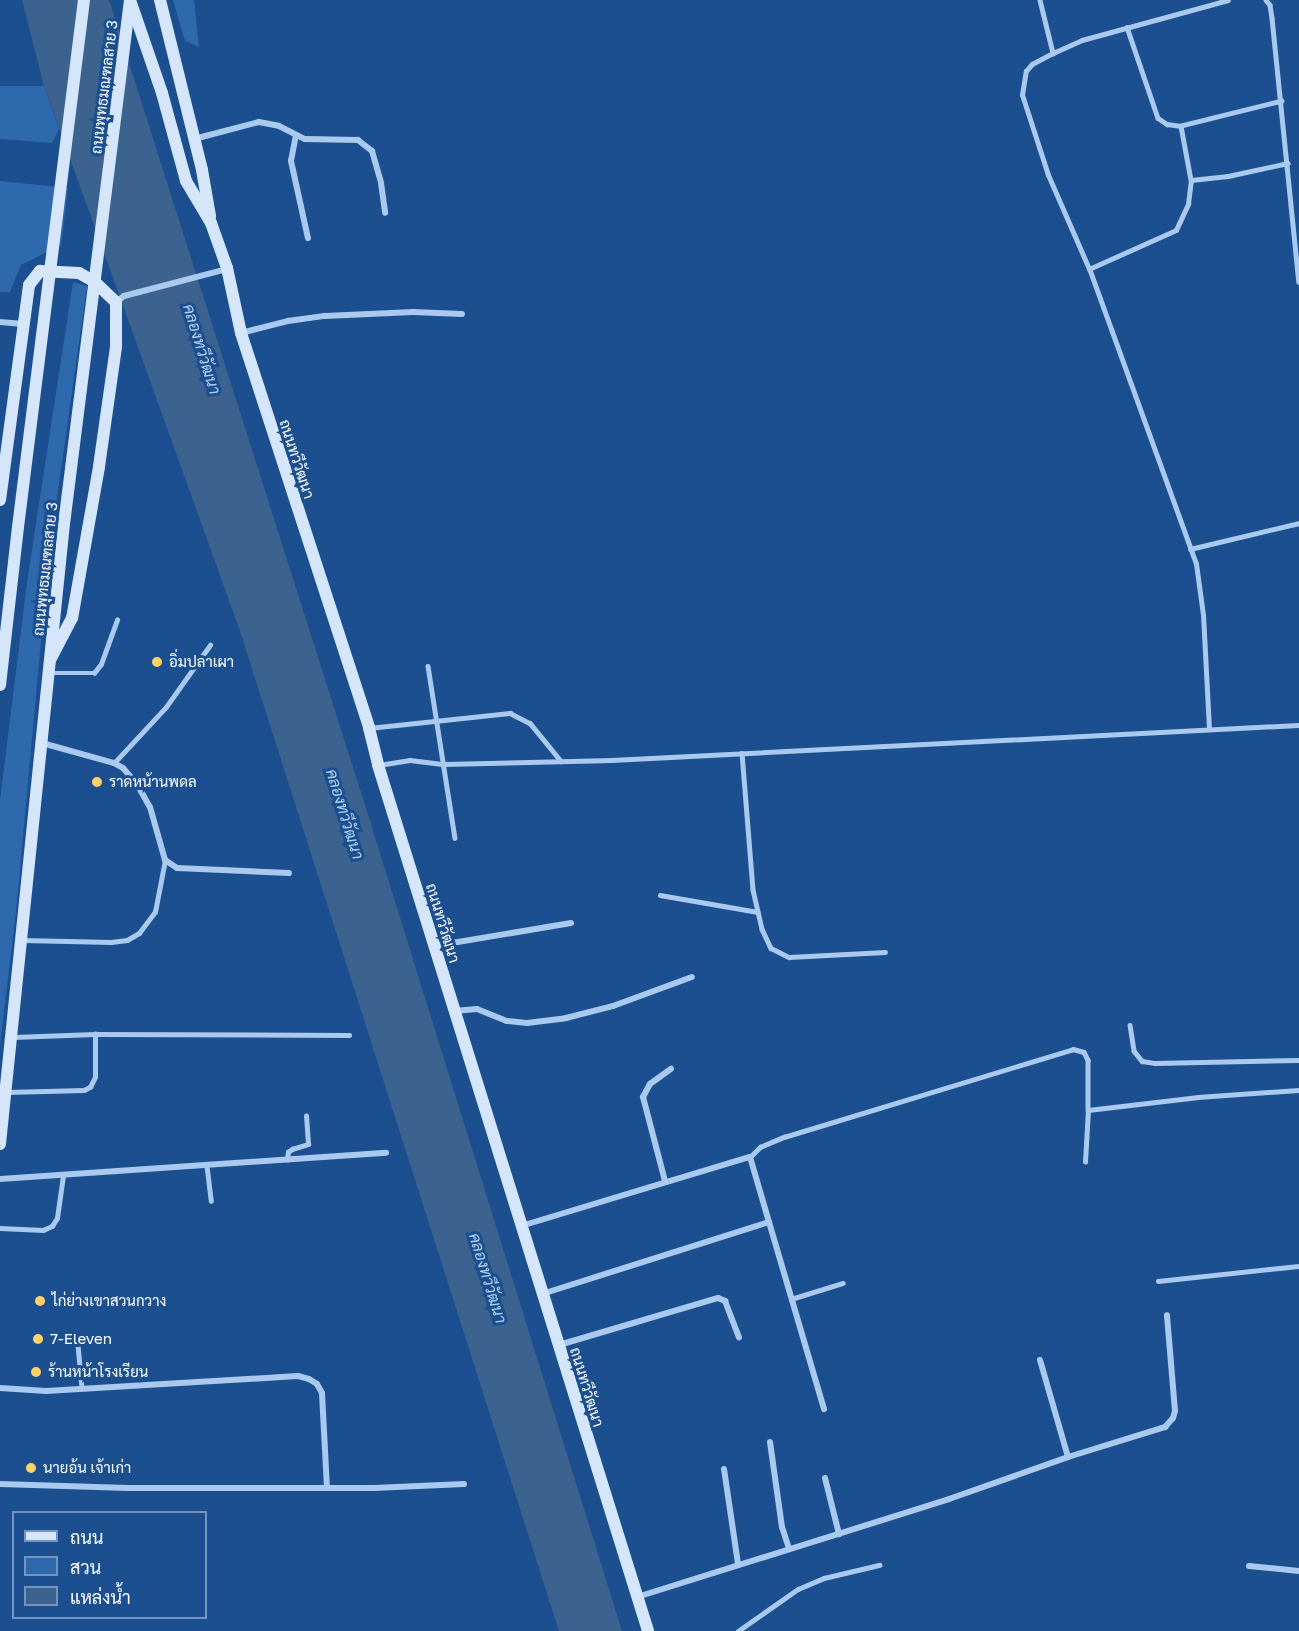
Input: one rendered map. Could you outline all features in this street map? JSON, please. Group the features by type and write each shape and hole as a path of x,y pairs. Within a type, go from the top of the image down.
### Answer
{"main road":[{"name":"ถนนพุทธมณฑลสาย 3","path":"0,685 84,0"},
{"name":"ถนนพุทธมณฑลสาย 3","path":"0,1143 64,524 130,0"},
{"name":"ถนนทวีวัฒนา","path":"130,0 162,93 186,181 211,223"},
{"name":"ถนนทวีวัฒนา","path":"160,0 194,139 211,223 227,268 241,333 369,728 378,765 454,1011 648,1631"},
{"path":"0,500 29,285 40,271 79,273 120,299 116,347 99,467 72,618 49,667"}],"street":[{"path":"194,139 259,122 279,126 296,135 318,141 358,140 372,151 381,183 385,213"},
{"path":"296,135 291,161 308,238"},
{"path":"120,299 227,268"},
{"path":"241,333 288,321 325,316 413,312 462,314"},
{"path":"0,322 24,324"},
{"path":"42,742 114,763 137,784 150,807 165,860 177,868 289,873"},
{"path":"434,946 571,923"},
{"path":"454,1011 477,1009 507,1021 527,1023 566,1018 613,1006 693,977"},
{"path":"665,1180 643,1097 650,1084 671,1069"},
{"path":"0,1179 386,1153"},
{"path":"521,1226 665,1180 750,1157 824,1409"},
{"path":"542,1294 769,1222"},
{"path":"559,1345 718,1298 725,1301 739,1337"},
{"path":"636,1597 839,1534 1165,1427 1173,1418 1174,1386 1167,1315"},
{"path":"1040,1359 1068,1457"},
{"path":"0,1388 46,1391 298,1376 309,1379 317,1384 322,1394 327,1488"},
{"path":"770,1442 781,1517 789,1548"},
{"path":"724,1469 738,1564"},
{"path":"825,1478 839,1534"},
{"path":"0,1484 128,1488 327,1488 464,1484"},
{"path":"1249,1566 1299,1571"}],"lane":[{"path":"1040,0 1053,54"},
{"path":"1209,729 1200,589 1190,549 1089,269 1048,176 1022,96 1026,71 1032,64 1082,40 1201,3 1228,0"},
{"path":"1266,0 1270,5 1282,101 1299,282"},
{"path":"1127,27 1158,118 1167,124 1181,126 1282,101"},
{"path":"1089,269 1176,230 1188,204 1191,180 1181,126"},
{"path":"1191,180 1228,176 1288,163"},
{"path":"1190,549 1299,523"},
{"path":"49,667 94,673 101,664 117,620"},
{"path":"114,763 166,706 210,645"},
{"path":"428,666 455,838"},
{"path":"369,728 510,713 519,715 530,723 561,761"},
{"path":"378,765 410,760 444,764 561,761 1299,725"},
{"path":"742,753 753,890 771,948 789,957 885,952"},
{"path":"21,940 111,942 127,940 139,933 155,912 165,860"},
{"path":"660,895 758,912"},
{"path":"1130,1025 1134,1051 1142,1061 1155,1063 1299,1060"},
{"path":"5,1092 90,1088 95,1077 95,1034"},
{"path":"11,1037 95,1034 349,1035"},
{"path":"750,1157 760,1148 784,1137 1073,1049 1084,1052 1088,1060 1085,1162"},
{"path":"1088,1110 1198,1097 1299,1090"},
{"path":"287,1160 288,1152 308,1144 306,1116"},
{"path":"207,1166 210,1201"},
{"path":"0,1228 43,1230 52,1226 57,1218 63,1176"},
{"path":"1158,1281 1299,1266"},
{"path":"791,1299 843,1283"},
{"path":"78,1345 82,1388"},
{"path":"738,1631 798,1589 824,1578 879,1565"}],"green space":[{"path":"173,0 194,0 199,47 185,41"},
{"path":"0,86 44,86 59,129 52,143 0,139"},
{"path":"0,181 68,188 61,245 21,265 10,292 0,292"},
{"path":"73,282 87,286 49,554 16,913 0,1045 0,800 27,582"}],"water":[{"name":"คลองทวีวัฒนา","path":"22,0 109,0 365,805 622,1631 559,1631 240,631 44,86"}],"place":[{"name":"อิ่มปลาเผา","path":"157,662"},
{"name":"ราดหน้านพดล","path":"97,782"},
{"name":"ไก่ย่างเขาสวนกวาง","path":"40,1301"},
{"name":"7-Eleven","path":"38,1339"},
{"name":"ร้านหน้าโรงเรียน","path":"36,1372"},
{"name":"นายอ้น เจ้าเก่า","path":"31,1468"}]}
